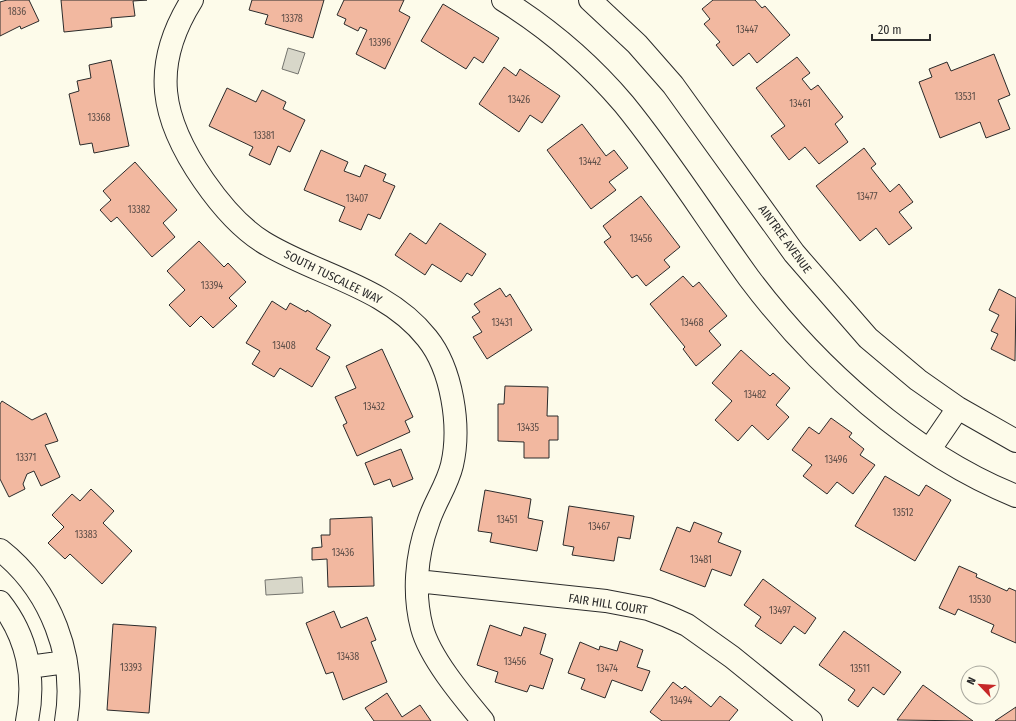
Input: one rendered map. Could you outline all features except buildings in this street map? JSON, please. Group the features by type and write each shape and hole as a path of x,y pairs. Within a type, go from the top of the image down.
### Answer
{"street":[{"name":"SOUTH TUSCALEE WAY","path":"192,0 178,25 168,52 165,79 167,105 173,128 184,151 200,176 215,197 250,233 283,253 381,298 405,316 427,338 440,358 448,381 455,412 455,443 452,465 446,484 428,521 421,547 417,581 422,630 437,659 452,683 483,721"},
{"path":"503,0 558,39 622,102 645,130 750,278 793,331 832,372 904,432 956,466 1016,496"},
{"name":"AINTREE AVENUE","path":"590,0 637,44 673,85 794,253 839,307 868,338 918,380 958,408 1016,441"},
{"path":"930,449 958,408"},
{"path":"0,550 27,577 44,600 62,640 68,686 66,721"},
{"name":"FAIR HILL COURT","path":"417,581 606,601 648,609 686,625 732,657 811,721"},
{"path":"0,602 17,628 25,647 31,690 28,721"},
{"path":"29,667 66,662"}],"shaded area":[{"path":"288,48 305,53 298,74 282,69"},
{"path":"302,577 303,593 266,595 265,580"}]}
